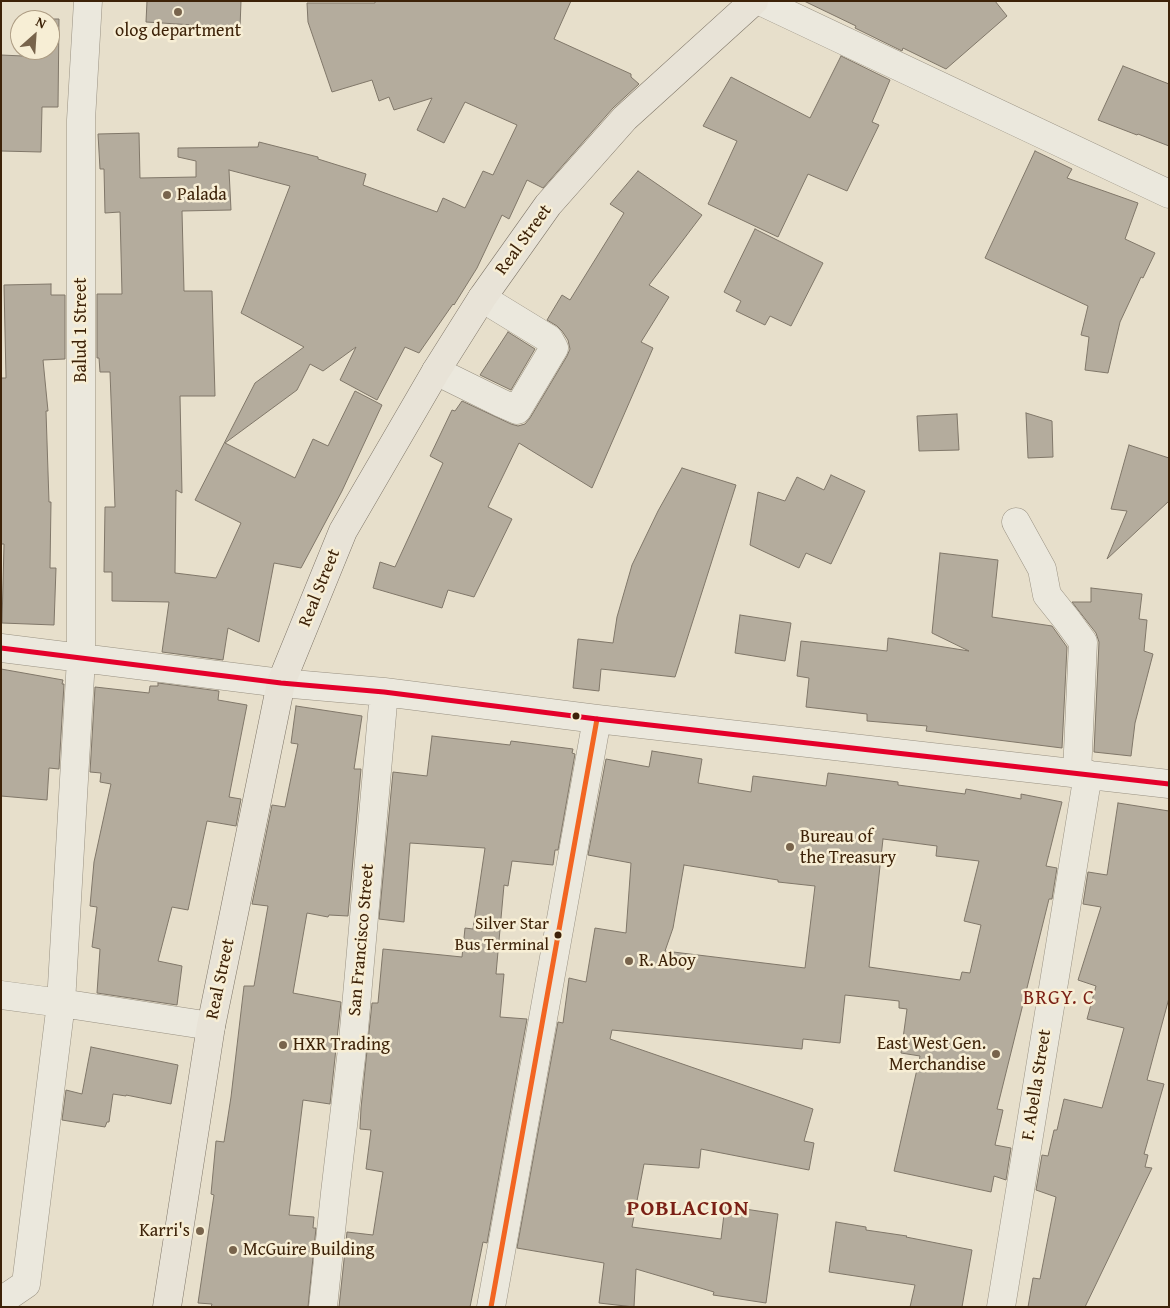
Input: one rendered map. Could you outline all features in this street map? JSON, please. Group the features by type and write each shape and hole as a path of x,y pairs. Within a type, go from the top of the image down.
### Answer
{"main road":[{"name":"Real Street","path":"167,1307 211,1026 281,684 343,531 436,371 482,298 548,206 625,118 754,1"}],"street":[{"name":"Balud 1 Street","path":"1,1301 26,1284 61,1003 81,659 81,120 88,1"},
{"path":"760,1 1169,194"},
{"path":"436,371 517,410 554,348 549,339 482,298"},
{"name":"F. Abella Street","path":"1001,1307 1082,773 1083,642 1046,594 1042,568 1016,522"},
{"path":"1,648 281,684 384,692 597,719 1169,784"},
{"name":"San Francisco Street","path":"323,1307 353,1041 384,692"},
{"path":"491,1307 597,719"},
{"path":"1,995 211,1026"}],"building":[{"path":"147,1 241,1 240,28 146,22"},
{"path":"375,1 571,1 554,39 631,74 631,77 639,84 613,108 543,188 527,180 509,219 502,215 477,268 454,305 419,353 405,347 377,400 340,380 356,347 323,371 310,364 297,390 225,443 295,478 313,439 328,446 355,391 382,405 342,491 301,568 274,563 259,642 228,628 223,660 162,652 169,602 112,601 112,572 104,572 105,507 115,507 110,372 100,372 99,358 97,358 97,294 122,294 120,212 105,213 104,169 100,169 98,134 139,133 140,178 196,177 196,161 178,157 178,148 258,147 259,142 318,157 318,159 366,174 363,185 437,212 443,198 465,208 483,171 493,175 517,125 465,102 444,143 417,130 432,98 394,110 389,97 379,101 372,80 332,92 308,22 307,3 375,3","holes":["229,170 290,186 241,313 304,347 255,383 195,500 241,523 216,578 175,573 176,490 182,493 180,396 215,396 212,291 184,291 182,211 231,210"]},
{"path":"804,1 995,1 1007,16 946,69 903,48 902,51"},
{"path":"1,55 10,55 10,60 59,60 58,107 42,107 41,152 1,151"},
{"path":"841,56 890,80 872,122 879,125 847,191 808,174 778,237 708,204 737,141 703,126 731,77 810,118"},
{"path":"1123,66 1169,84 1169,146 1098,120"},
{"path":"1035,151 1072,169 1067,178 1138,203 1125,239 1155,253 1143,278 1141,277 1120,322 1108,373 1085,370 1089,337 1081,335 1088,306 985,258"},
{"path":"638,171 702,215 649,285 669,297 641,342 653,348 592,488 519,443 488,507 512,519 474,597 448,590 442,608 373,588 380,562 395,567 443,463 430,456 452,410 455,411 462,401 518,426 525,424 530,418 570,349 568,340 562,331 547,320 562,295 570,300 624,213 610,204"},
{"path":"755,229 823,263 791,326 770,316 765,325 736,311 741,301 724,292"},
{"path":"51,284 51,295 65,295 65,359 43,360 48,411 46,411 49,502 51,502 50,568 56,568 54,625 2,623 4,544 1,544 1,378 6,378 4,285"},
{"path":"508,332 535,349 511,390 480,375"},
{"path":"1026,413 1052,421 1053,457 1028,458"},
{"path":"957,414 959,450 919,451 917,416"},
{"path":"1129,445 1169,458 1169,501 1107,559 1127,511 1111,509"},
{"path":"682,468 736,485 675,677 601,669 599,691 573,688 578,639 613,643 617,617 632,565 658,511"},
{"path":"831,475 865,491 831,564 806,553 799,568 750,545 758,492 785,501 797,477 824,490"},
{"path":"940,553 998,560 992,617 1052,626 1067,647 1062,748 926,731 927,726 867,721 867,714 806,707 809,678 797,676 801,641 887,651 888,638 969,651 932,633"},
{"path":"1091,588 1142,594 1139,619 1147,620 1144,651 1153,654 1135,723 1131,756 1094,752 1099,642 1096,633 1072,602 1091,602"},
{"path":"740,615 791,623 785,661 735,653"},
{"path":"1,669 63,680 59,769 49,768 47,800 1,796"},
{"path":"158,683 219,691 218,700 247,705 229,797 241,799 236,826 207,821 188,910 172,907 158,961 182,966 177,1005 97,993 100,949 92,947 97,907 90,906 94,862 111,784 100,782 101,773 90,772 95,687 149,693 150,686 158,686"},
{"path":"296,706 362,716 354,769 361,769 348,916 329,915 328,917 307,913 293,993 341,1002 330,1104 303,1100 289,1215 314,1217 313,1228 316,1228 308,1307 211,1307 212,1304 198,1303 214,1195 211,1194 216,1141 224,1142 244,986 254,986 268,906 252,904 272,805 285,807 298,744 291,743"},
{"path":"432,736 510,745 511,741 573,749 572,753 575,754 558,850 555,850 553,865 512,861 508,886 504,885 496,974 504,974 500,1017 527,1019 487,1243 483,1242 470,1307 339,1307 347,1232 373,1235 383,1172 366,1169 371,1130 360,1129 372,1003 378,1003 383,949 462,957 465,928 473,929 485,848 410,843 404,922 379,919 393,772 427,776"},
{"path":"652,751 702,759 698,783 751,792 753,776 826,786 828,773 898,782 898,785 965,794 966,789 1021,799 1021,794 1062,802 1046,866 1057,868 1052,899 1049,899 997,1109 1003,1110 995,1145 1011,1148 1006,1180 994,1176 991,1192 894,1171 920,1056 901,1053 907,1009 899,1008 899,1001 845,995 840,1043 803,1039 802,1049 612,1030 610,1039 813,1109 804,1141 814,1143 809,1170 701,1149 699,1168 644,1164 632,1227 721,1239 725,1206 778,1214 766,1303 713,1295 714,1292 636,1269 634,1307 599,1303 604,1263 517,1248 558,1022 563,1023 569,978 586,982 595,928 626,933 631,863 588,855 606,759 649,767","holes":["883,839 937,846 936,856 979,861 964,921 981,925 970,973 962,972 960,980 869,967","684,865 778,880 778,882 815,886 805,968 665,951 673,928"]},
{"path":"1118,803 1169,811 1169,998 1147,1080 1164,1084 1144,1154 1148,1155 1145,1167 1152,1168 1085,1307 1028,1307 1033,1278 1040,1279 1056,1197 1036,1190 1042,1155 1048,1156 1054,1130 1057,1130 1064,1099 1102,1108 1124,1028 1087,1019 1096,986 1078,980 1101,907 1083,904 1088,872 1107,875"},
{"path":"91,1047 178,1065 171,1104 113,1094 109,1122 107,1122 105,1127 62,1120 66,1090 82,1094"},
{"path":"836,1222 866,1227 866,1230 907,1236 972,1250 962,1307 910,1307 915,1285 829,1272"}],"transit line":[{"path":"1,648 281,683 384,692 597,719 1169,784"},
{"path":"491,1307 597,719"}],"place":[{"name":"olog department","path":"178,12"},
{"name":"Palada","path":"167,195"},
{"name":"Bureau of the Treasury","path":"790,847"},
{"name":"Silver Star Bus Terminal","path":"558,935"},
{"name":"R. Aboy","path":"629,961"},
{"name":"HXR Trading","path":"283,1045"},
{"name":"East West Gen. Merchandise","path":"996,1054"},
{"name":"Karri's","path":"200,1231"},
{"name":"McGuire Building","path":"233,1250"}],"district":[{"name":"BRGY. C","path":"1059,999"},
{"name":"POBLACION","path":"688,1209"}]}
